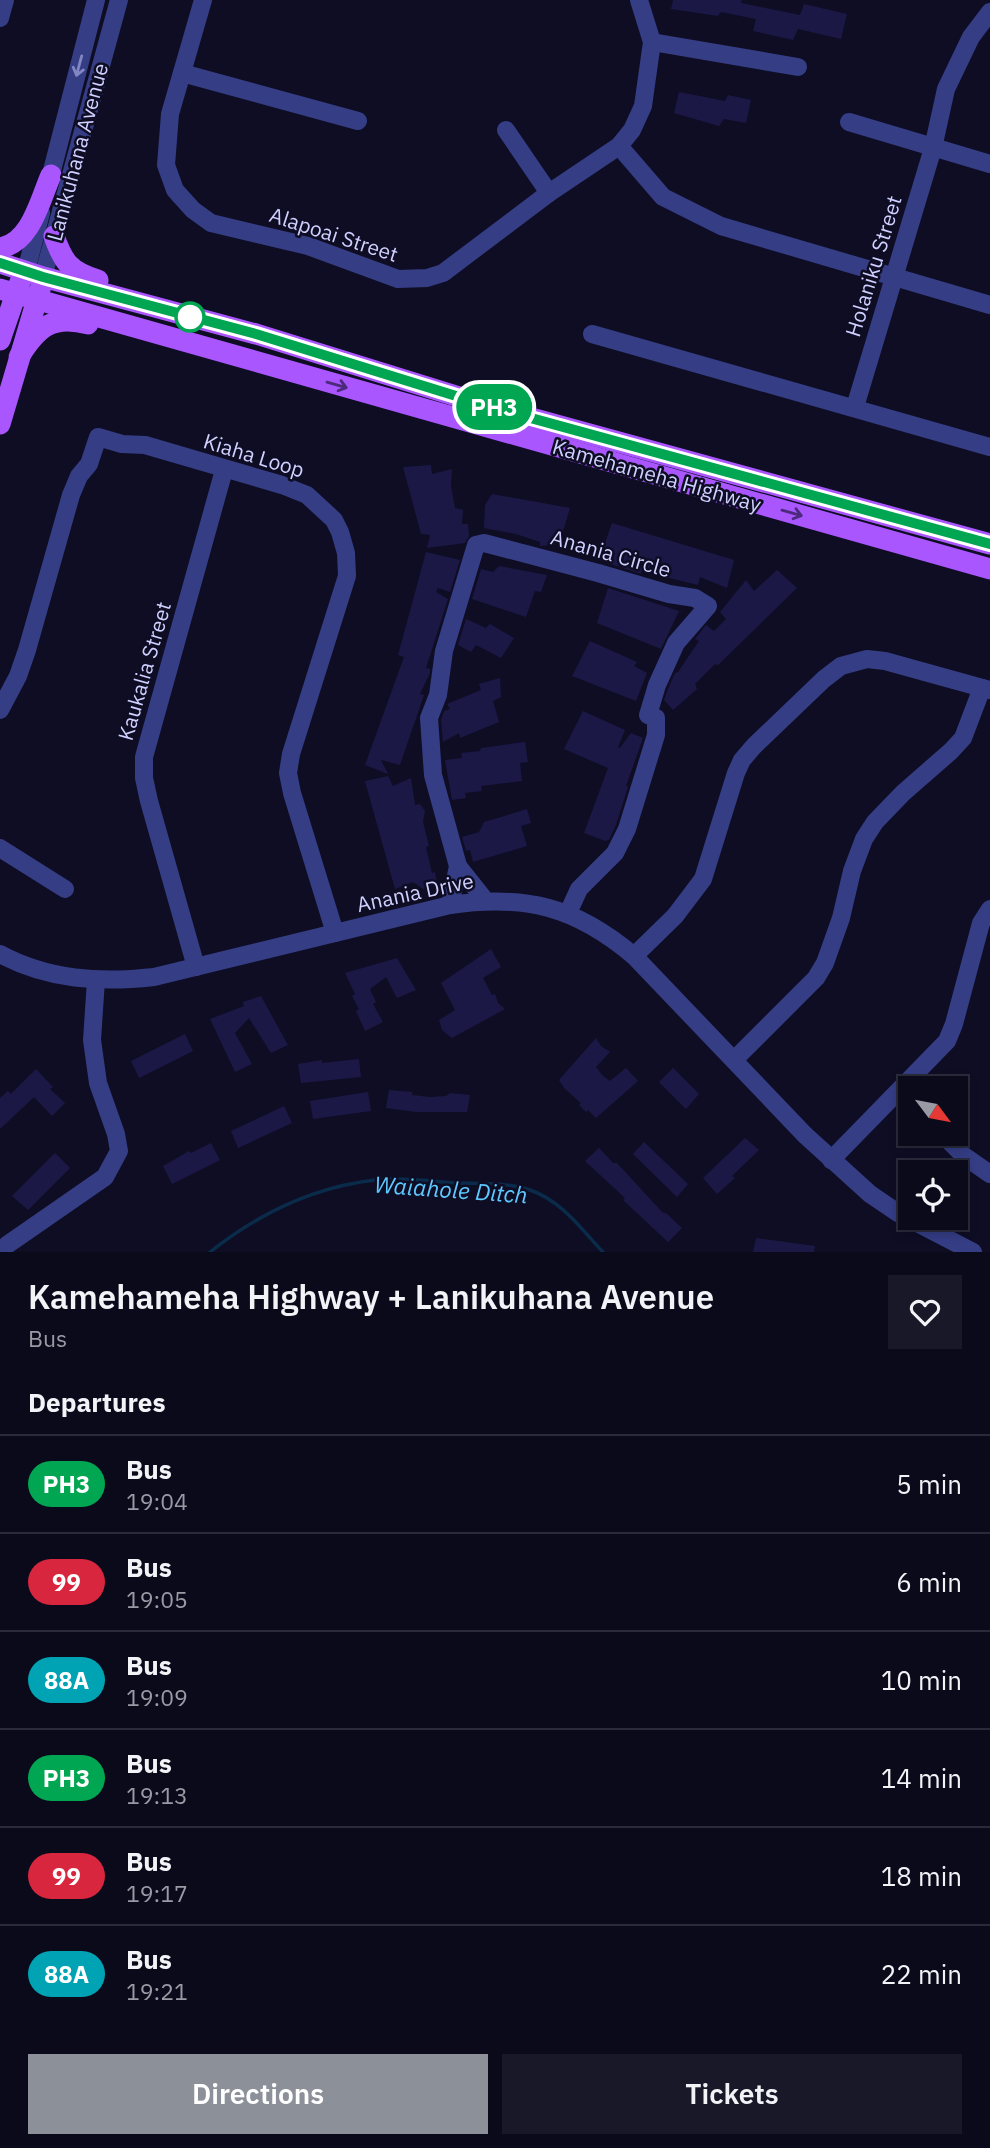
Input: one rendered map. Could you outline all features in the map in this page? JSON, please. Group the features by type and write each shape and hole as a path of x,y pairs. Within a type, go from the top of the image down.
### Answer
{"main road":[{"path":"0,248 17,242 27,229 51,175"},
{"path":"54,236 63,259 76,271 256,334"},
{"name":"Kamehameha Highway","path":"0,263 256,334 498,409 990,544"},
{"name":"Lanikuhana Avenue","path":"0,340 8,291 34,274 36,299 0,424"},
{"name":"Kamehameha Highway","path":"8,291 990,569"},
{"path":"19,357 40,329 61,320 74,320 163,346 299,374"}],"street":[{"path":"0,18 5,0"},
{"name":"Lanikuhana Avenue","path":"34,274 51,175 96,0"},
{"name":"Lanikuhana Avenue","path":"34,274 54,236 119,0"},
{"name":"Alapoai Street","path":"203,0 170,114 166,165 175,190 192,209 211,223 308,246 398,279 427,278 443,272 549,193 619,146 632,130 643,106 652,42 639,0"},
{"name":"Holaniku Street","path":"855,407 933,148 946,89 971,37 990,12"},
{"path":"652,42 798,67"},
{"path":"182,73 358,121"},
{"path":"849,122 990,164"},
{"path":"506,130 549,193"},
{"path":"619,146 663,197 721,226 990,305"},
{"path":"593,334 990,447"},
{"name":"Kiaha Loop","path":"0,710 18,676 27,650 71,495 79,476 89,464 98,437 122,444 145,445 282,485 307,495 334,520 346,553 347,576 312,682 288,772 335,933"},
{"name":"Kaukalia Street","path":"196,967 149,801 144,778 144,757 224,470"},
{"name":"Anania Circle","path":"485,900 458,866 433,775 429,718 438,695 444,651 476,545 484,543 669,594 695,598 708,606 676,643 657,685 648,715 656,718 656,735 627,829 615,853 579,889 568,913"},
{"path":"634,956 675,916 703,879 742,760 824,679 841,666 867,659 885,661 986,689 963,738 902,793 875,822 864,839 832,943 816,978 734,1060"},
{"path":"0,848 65,889"},
{"name":"Anania Circle","path":"450,905 458,866"},
{"name":"Anania Drive","path":"0,954 25,967 56,976 122,981 154,977 450,905 485,900 522,901 568,913 608,934 634,956 831,1160 870,1194 898,1213 973,1252"},
{"path":"920,1076 947,1041 982,923 990,909"},
{"path":"0,1252 105,1177 119,1151 116,1134 98,1083 92,1040 96,979"},
{"path":"831,1160 898,1102"},
{"path":"954,1146 990,1174"}],"building":[{"path":"673,0 742,0 741,3 800,15 804,4 847,14 841,39 798,29 793,40 753,31 756,19 721,12 718,16 671,9"},
{"path":"679,92 725,101 728,95 751,100 746,123 724,119 719,126 674,113"},
{"path":"431,465 432,474 452,469 451,486 455,508 463,510 462,524 468,524 469,536 465,543 427,548 430,535 421,534 403,467"},
{"path":"492,494 570,508 562,535 557,536 555,545 540,546 540,542 516,534 484,528 485,505"},
{"path":"612,523 734,560 727,588 700,577 698,585 641,571 641,574 599,560"},
{"path":"426,552 460,560 450,592 438,588 436,592 448,599 426,668 430,669 430,673 420,694 424,695 400,765 381,760 388,774 365,765 404,657 398,655"},
{"path":"499,566 547,575 541,592 535,591 526,617 472,599 481,569 493,572"},
{"path":"777,570 797,588 718,665 715,664 695,684 697,689 673,710 664,700 675,673 699,641 695,639 706,625 714,631 726,619 720,612 746,580 754,591"},
{"path":"608,588 679,611 661,649 597,623"},
{"path":"466,619 486,628 490,624 514,638 501,658 476,645 471,652 458,645"},
{"path":"590,641 637,662 634,666 647,673 636,701 572,676"},
{"path":"500,678 501,697 493,701 499,722 460,738 459,733 443,742 441,720 444,711 450,709 447,704 481,690 479,684"},
{"path":"583,711 625,730 618,747 620,748 631,733 643,738 616,825 609,840 605,841 584,833 608,768 564,749"},
{"path":"525,742 528,762 520,763 522,781 481,786 482,791 465,793 466,798 452,800 445,760 462,758 461,753 480,751 481,748"},
{"path":"388,776 393,786 411,778 415,805 420,804 425,811 423,822 429,846 426,847 437,884 423,889 413,882 395,889 365,781"},
{"path":"527,809 531,823 521,826 527,846 473,862 462,837 479,832 484,822"},
{"path":"491,949 501,967 483,978 492,995 495,994 498,1003 505,1009 452,1038 442,1030 439,1020 455,1010 441,983"},
{"path":"397,958 416,990 397,998 386,977 370,989 376,1002 373,1004 383,1022 365,1031 356,1011 359,1009 352,996 355,994 345,973"},
{"path":"261,996 288,1045 271,1053 249,1018 235,1033 252,1064 235,1072 210,1019 244,1006 243,1002"},
{"path":"185,1034 193,1051 139,1078 131,1061"},
{"path":"596,1038 601,1046 610,1052 596,1067 602,1075 610,1081 626,1068 638,1081 596,1118 579,1105 581,1103 559,1080"},
{"path":"359,1059 361,1077 301,1083 298,1064"},
{"path":"673,1068 699,1094 686,1109 659,1082"},
{"path":"36,1069 53,1087 50,1089 65,1103 52,1116 34,1097 0,1129 0,1098 8,1091 11,1094"},
{"path":"389,1090 430,1097 446,1096 450,1093 470,1095 467,1112 416,1112 386,1108"},
{"path":"368,1092 371,1111 313,1119 310,1101"},
{"path":"284,1106 292,1123 238,1148 231,1131"},
{"path":"745,1138 759,1150 717,1194 703,1178"},
{"path":"644,1142 688,1184 677,1197 633,1154"},
{"path":"211,1143 220,1160 172,1184 163,1166 189,1151 191,1153"},
{"path":"599,1148 613,1163 617,1163 662,1212 682,1228 668,1242 585,1161"},
{"path":"55,1153 70,1168 28,1210 12,1196"},
{"path":"756,1238 815,1246 814,1252 753,1252"}],"waterway":[{"name":"Waiahole Ditch","path":"210,1252 247,1226 288,1204 330,1189 395,1179 502,1185 530,1190 561,1208 603,1252"}],"bus line":[{"name":"PH3","path":"0,263 256,334 498,409 990,544"}]}
